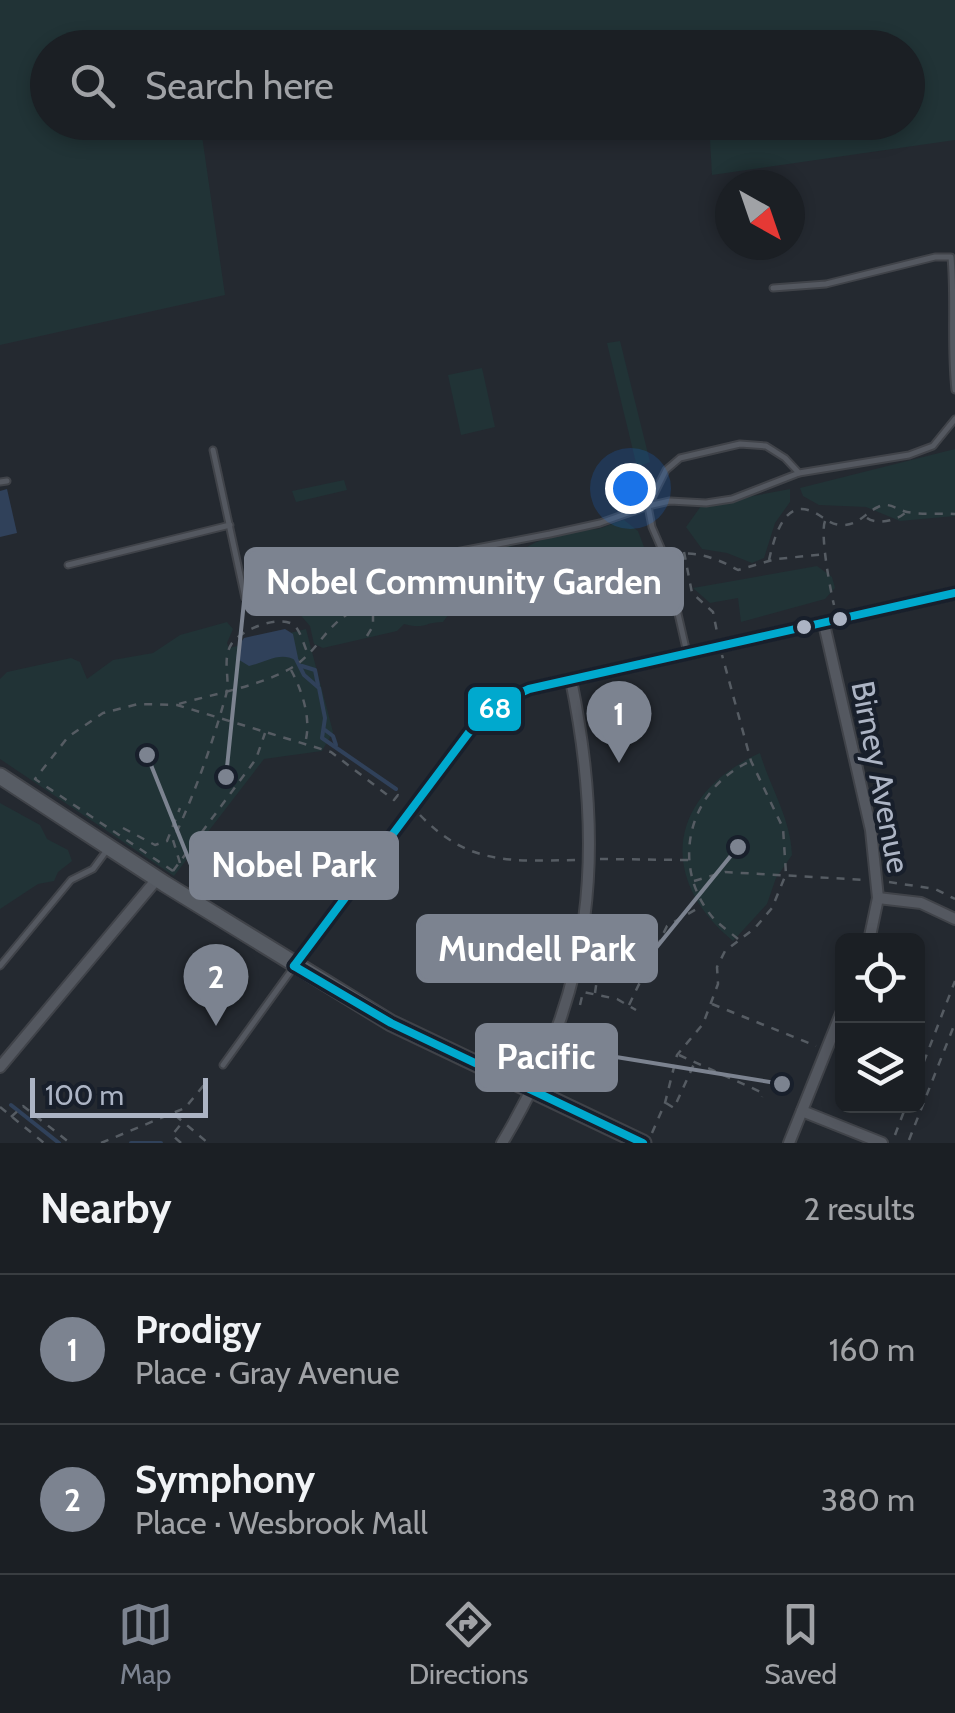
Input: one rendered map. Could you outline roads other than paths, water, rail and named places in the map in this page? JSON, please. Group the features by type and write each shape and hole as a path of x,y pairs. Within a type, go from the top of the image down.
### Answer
{"street":[{"path":"294,966 412,806 484,715 503,701 530,689 955,593"},
{"name":"Birney Avenue","path":"824,624 871,830 878,898 870,933"},
{"path":"502,1143 552,1045 576,970 590,859 586,761 570,680"},
{"path":"0,776 294,966 391,1023 646,1140"},
{"path":"0,1067 157,878"},
{"path":"878,898 921,904 955,919"},
{"path":"790,1143 837,1023"},
{"path":"802,1111 882,1143"}],"lane":[{"path":"773,288 826,284 936,256 951,257 955,390"},
{"path":"212,450 245,598 335,575 566,530 670,501 732,498 799,473 908,455 933,446 955,419"},
{"path":"687,654 665,557 648,506 666,470 680,458 740,444 766,446 799,473"},
{"path":"68,565 230,525"},
{"path":"0,966 70,880 93,868 108,848"},
{"path":"223,1065 294,966"}],"water":[{"path":"7,489 17,533 0,537 0,491"},
{"path":"285,629 293,634 298,658 295,660 278,657 249,666 236,658 244,638"}],"waterway":[{"path":"296,659 304,675 319,688 325,718 322,738 396,789"},
{"path":"302,666 315,670 318,685"},
{"path":"325,730 336,745"},
{"path":"11,1105 59,1143"},
{"path":"131,1143 161,1143"}],"place":[{"name":"Nobel Park","path":"147,755"},
{"name":"Prodigy","path":"619,763"},
{"name":"Nobel Community Garden","path":"226,777"},
{"name":"Mundell Park","path":"738,847"},
{"name":"Symphony","path":"216,1026"},
{"name":"Pacific","path":"782,1084"}]}
